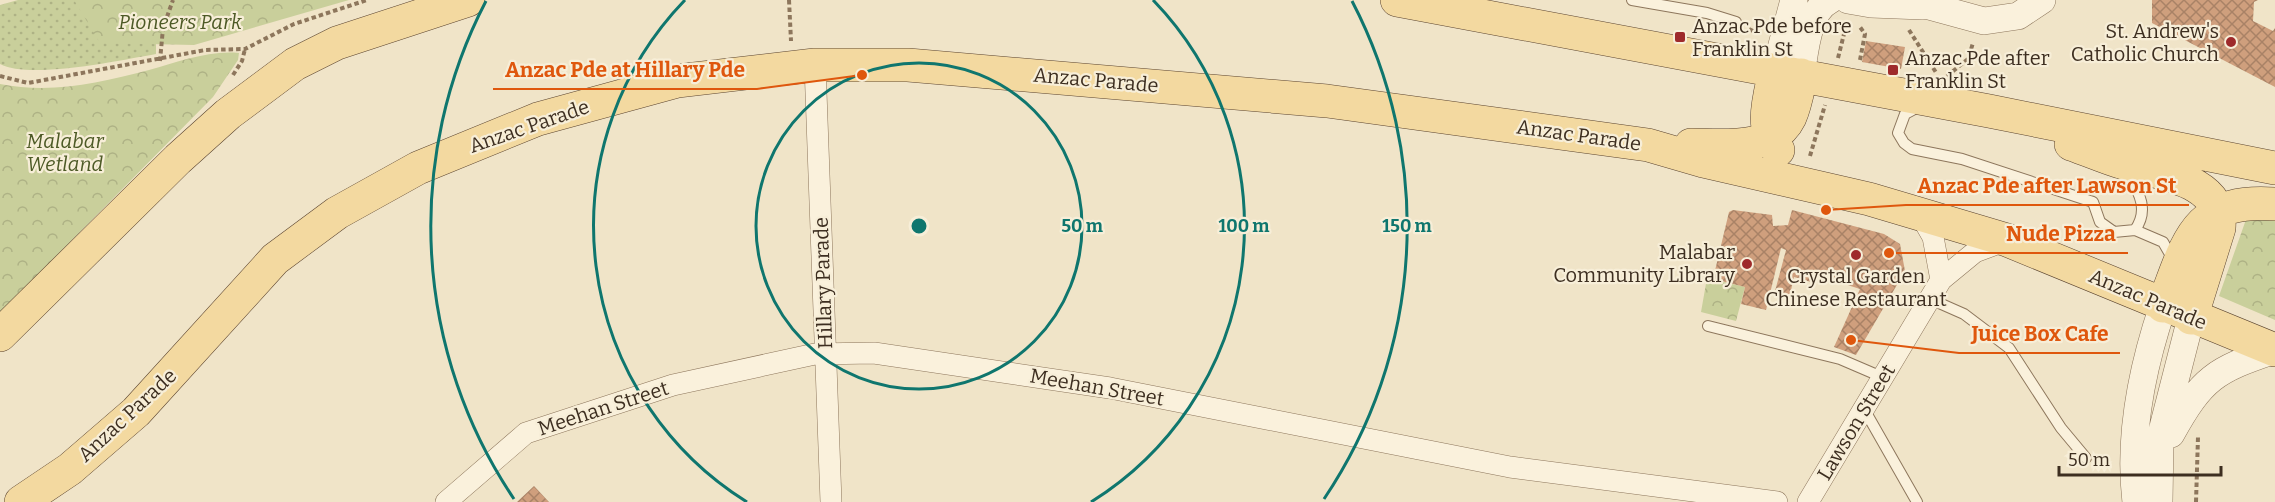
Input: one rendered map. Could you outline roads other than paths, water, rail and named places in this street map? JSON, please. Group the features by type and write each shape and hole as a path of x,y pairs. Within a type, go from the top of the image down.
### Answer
{"main road":[{"path":"0,335 178,159 228,114 295,64 337,43 468,0"},
{"path":"1397,0 1505,14 1788,73 1938,90 2123,163 2197,186 2215,203 2219,228 2177,312"},
{"name":"Anzac Parade","path":"21,502 70,469 136,412 191,355 244,290 283,253 337,213 418,168 538,119 677,81 815,65 908,65 1327,101 1648,145 1703,161 1869,199 2007,240 2177,312 2275,350"},
{"path":"1788,73 1767,111 1769,137 1776,148 1787,157 1869,199"},
{"path":"1989,111 2275,168"},
{"path":"1648,145 1733,146 1769,137"},
{"path":"2177,312 2177,270 2201,222 2218,211 2246,203 2275,204"}],"street":[{"path":"1788,73 1794,0"},
{"path":"1788,73 1811,27 1837,6 1915,3 1984,21 1997,21 2018,16 2042,0"},
{"name":"Hillary Parade","path":"815,65 831,502"},
{"path":"1921,216 1933,237 1941,280"},
{"name":"Lawson Street","path":"1808,502 1941,280 1975,252 2007,240"},
{"path":"2159,502 2159,455 2177,312"},
{"path":"2136,502 2133,465 2137,415 2144,376 2177,312"},
{"path":"2159,455 2188,402 2213,375 2239,362 2275,350"},
{"name":"Meehan Street","path":"446,502 526,433 673,385 825,354 874,353 1110,388 1510,467 1778,502"}],"lane":[{"path":"1632,0 1707,13 1736,22"},
{"path":"1938,90 1905,114 1898,133 1904,143 1912,149 1962,159 2093,202 2100,222 2114,232 2135,230 2163,242 2177,270"},
{"path":"2123,163 2141,196 2143,208 2135,230"},
{"path":"1930,299 1964,314 2009,348 2061,428 2086,458"},
{"path":"1708,326 1840,360 1881,377"},
{"path":"1864,409 1917,502"}],"place":[{"name":"Anzac Pde before Franklin St","path":"1680,37"},
{"name":"St. Andrew's Catholic Church","path":"2231,42"},
{"name":"Anzac Pde after Franklin St","path":"1893,70"},
{"name":"Anzac Pde at Hillary Pde","path":"862,75"},
{"name":"Anzac Pde after Lawson St","path":"1826,210"},
{"name":"Nude Pizza","path":"1889,253"},
{"name":"Crystal Garden Chinese Restaurant","path":"1856,255"},
{"name":"Malabar Community Library","path":"1747,264"},
{"name":"Juice Box Cafe","path":"1851,340"}],"park label":[{"name":"Pioneers Park","path":"180,22"},
{"name":"Malabar Wetland","path":"65,152"}]}
